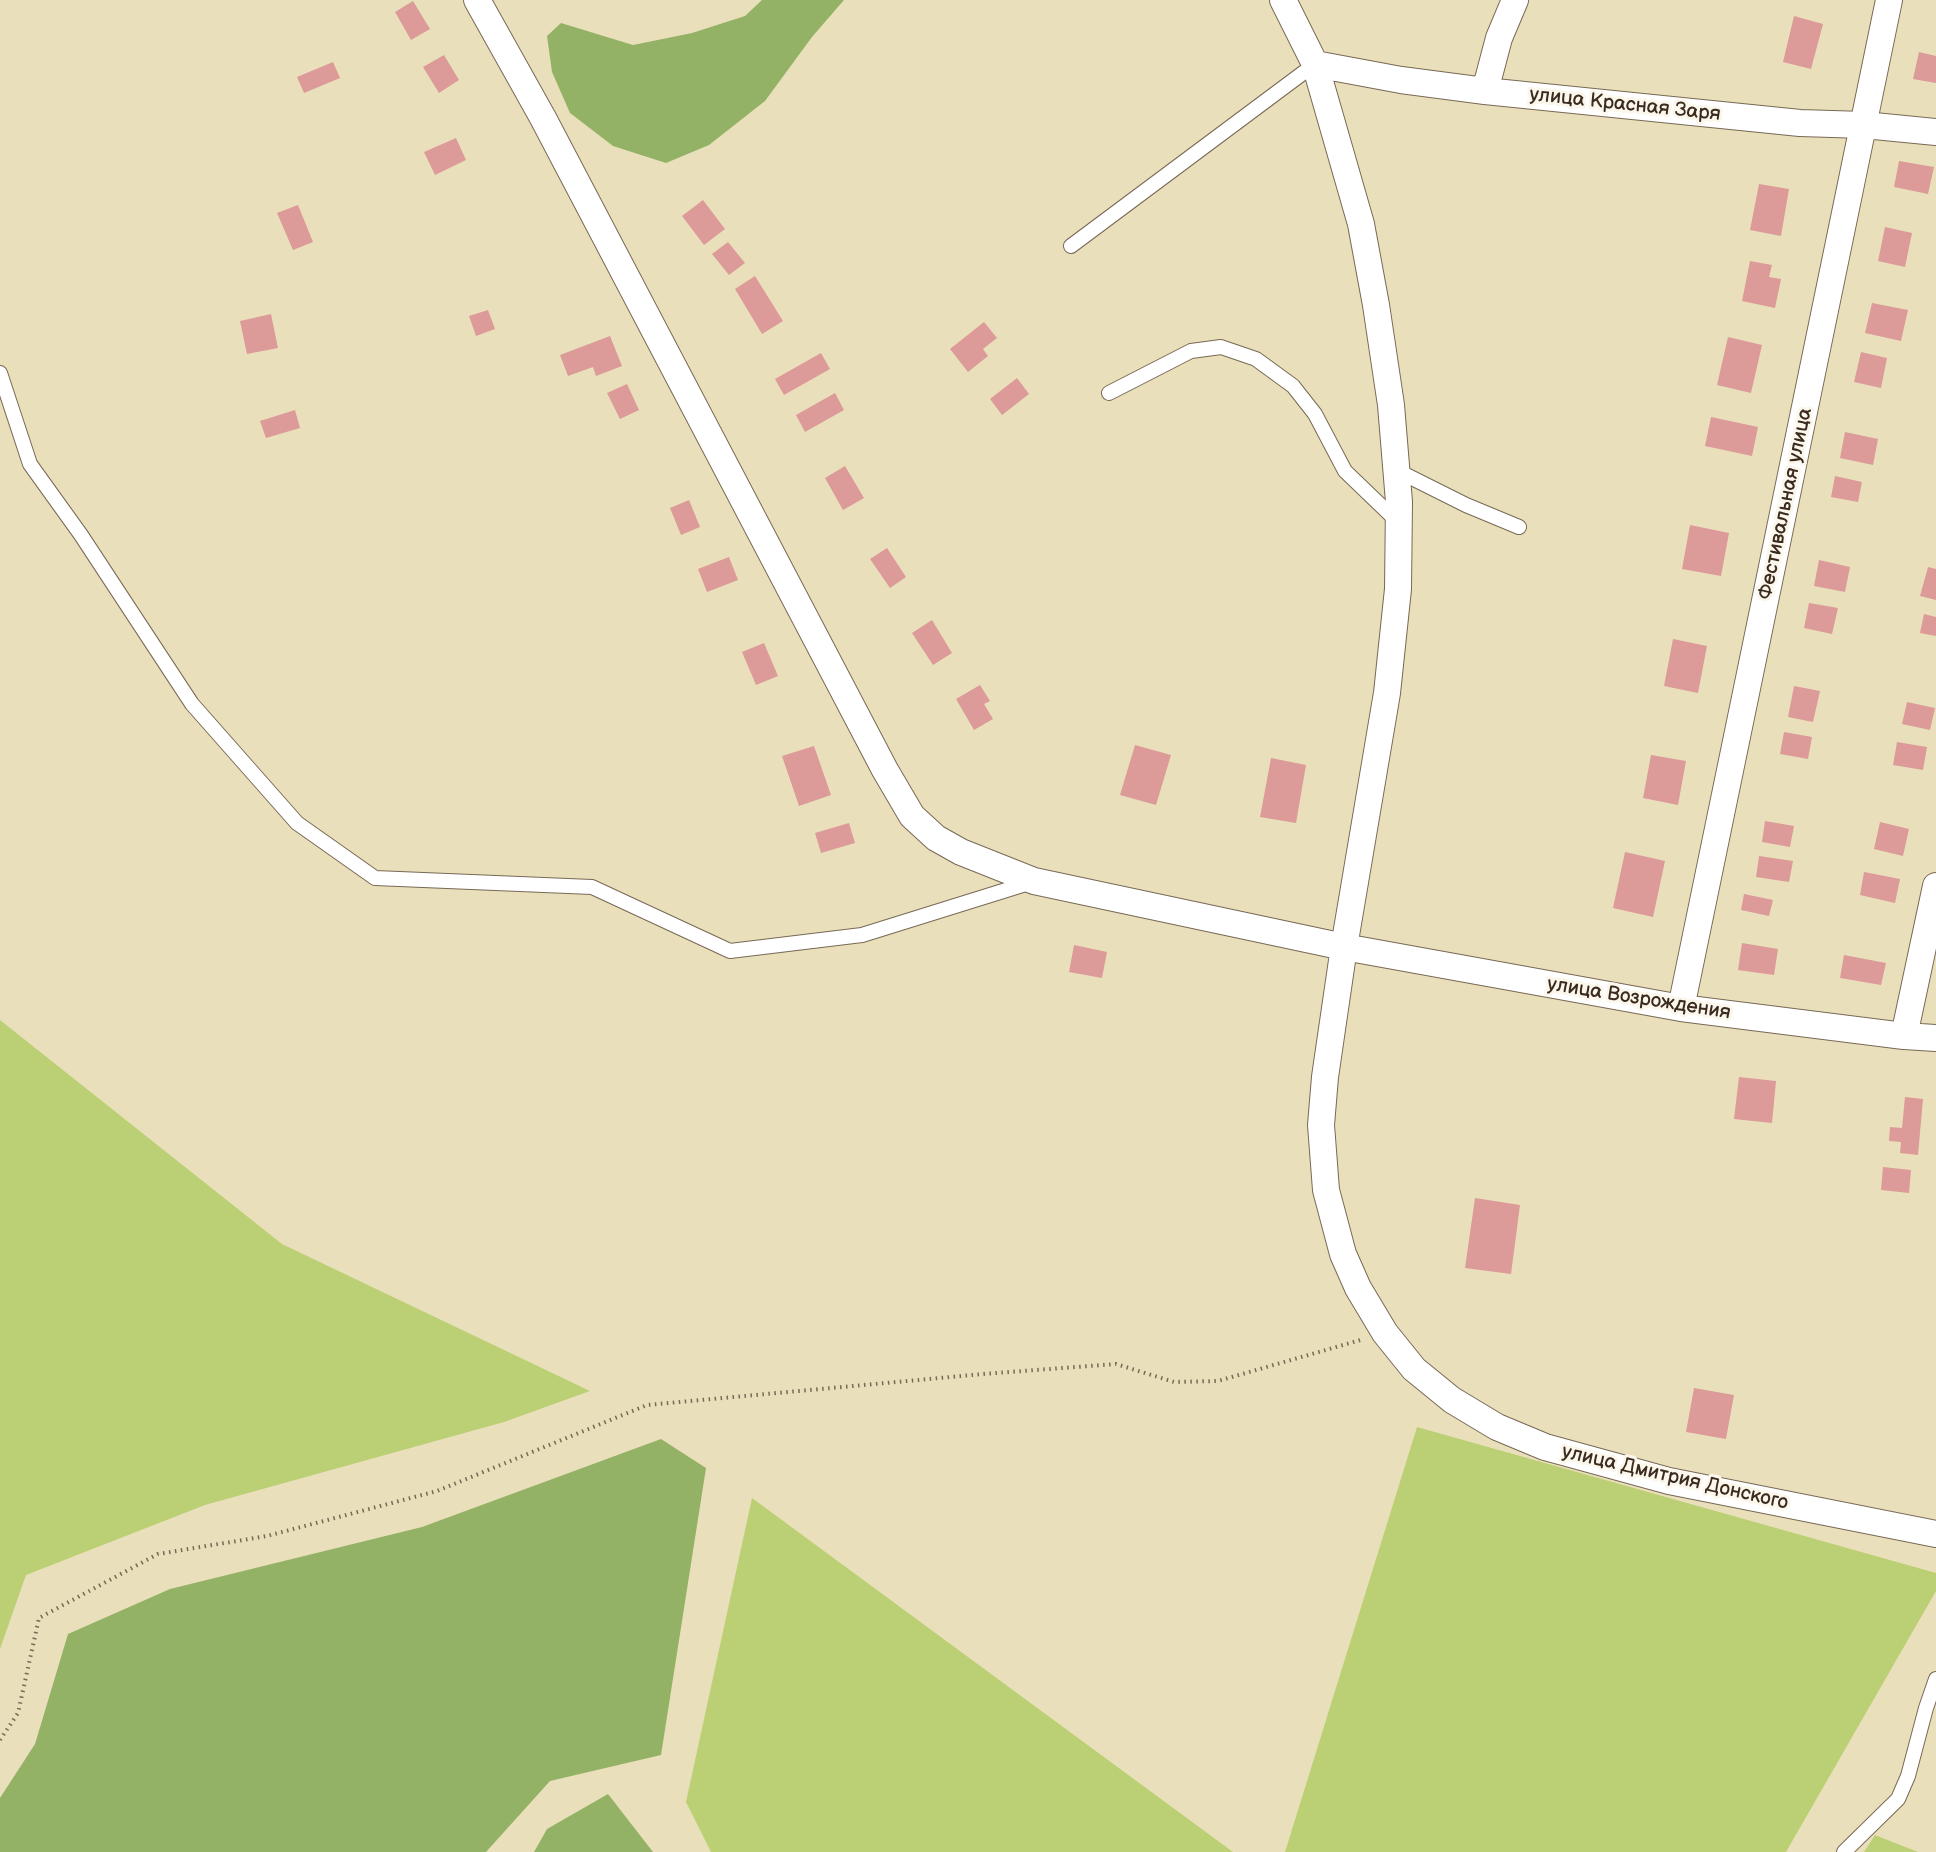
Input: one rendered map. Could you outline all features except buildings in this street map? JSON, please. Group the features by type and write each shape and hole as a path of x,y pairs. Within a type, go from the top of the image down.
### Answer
{"street":[{"name":"улица Возрождения","path":"477,0 543,118 885,770 912,816 936,838 1034,881 1344,947 1681,1008 1936,1038"},
{"name":"улица Дмитрия Донского","path":"1283,0 1315,64 1361,224 1377,305 1391,405 1399,523 1398,589 1387,693 1344,947 1325,1077 1321,1125 1326,1190 1343,1254 1358,1288 1384,1333 1414,1369 1452,1400 1497,1428 1545,1447 1669,1481 1936,1534"},
{"path":"1485,91 1499,38 1515,0"},
{"name":"Фестивальная улица","path":"1681,1008 1889,0"},
{"name":"улица Красная Заря","path":"1315,64 1401,80 1485,91 1800,123 1864,125 1936,132"},
{"path":"1904,1036 1936,886"}],"lane":[{"path":"1071,246 1315,64"},
{"path":"1109,393 1191,351 1221,347 1256,359 1293,386 1315,414 1345,471 1399,523"},
{"path":"0,373 30,464 81,535 192,704 297,823 375,878 592,887 730,951 862,935 1034,881"},
{"path":"1396,470 1519,527"},
{"path":"1844,1852 1898,1798 1908,1776 1936,1679"}],"path":[{"path":"0,1740 18,1713 39,1618 158,1554 267,1536 437,1491 647,1405 1116,1364 1174,1382 1218,1381 1384,1333"}],"green space":[{"path":"762,0 844,0 812,37 765,101 709,145 666,163 613,146 570,113 552,72 547,36 561,23 633,45 692,33 745,16"},
{"path":"0,1020 282,1244 590,1391 504,1422 205,1505 26,1575 0,1649"},
{"path":"1417,1427 1936,1573 1936,1591 1786,1852 1285,1852"},
{"path":"661,1439 706,1468 661,1755 550,1781 486,1852 0,1852 0,1798 35,1744 68,1634 170,1589 422,1527"},
{"path":"752,1498 1233,1852 711,1852 686,1802"},
{"path":"608,1794 653,1852 534,1852 547,1829"},
{"path":"1875,1835 1918,1852 1864,1852"}]}
